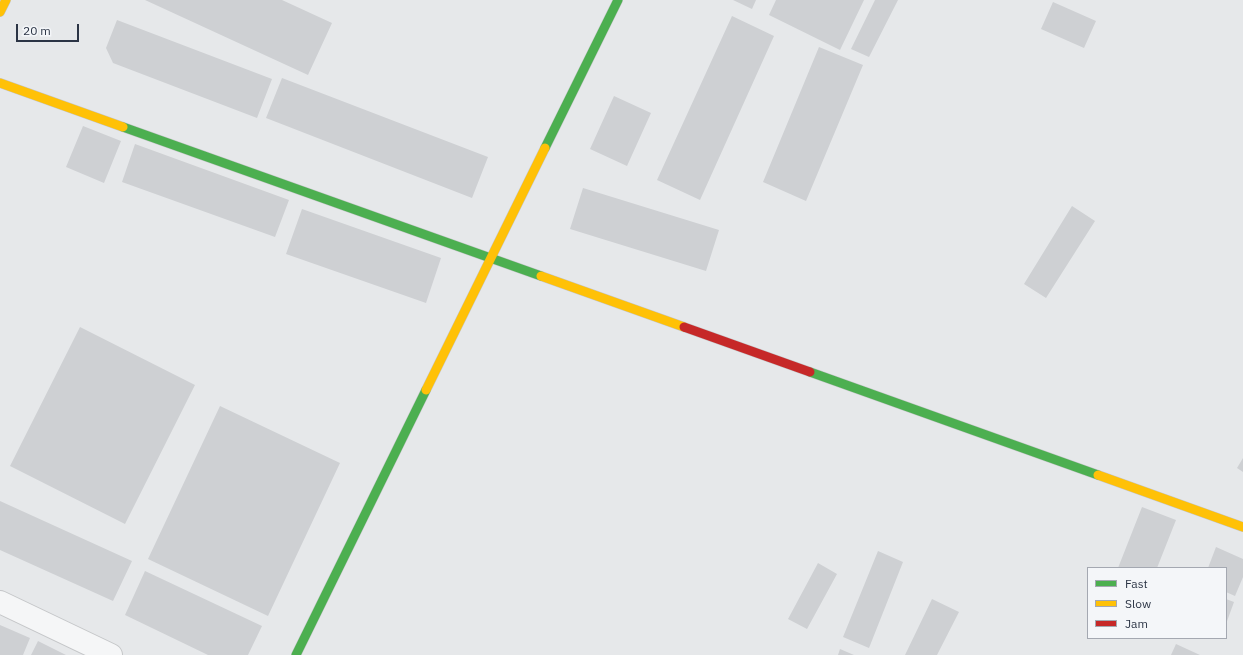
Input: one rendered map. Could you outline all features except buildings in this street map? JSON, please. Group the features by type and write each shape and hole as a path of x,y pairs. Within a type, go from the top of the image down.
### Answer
{"street":[{"path":"0,12 6,0"},
{"path":"296,655 618,0"},
{"path":"0,83 1243,527"},
{"path":"0,602 111,655"}],"traffic: fast":[{"path":"545,148 618,0"},
{"path":"123,127 541,276"},
{"path":"810,372 1098,475"},
{"path":"296,655 426,390"}],"traffic: slow":[{"path":"0,12 6,0"},
{"path":"0,83 123,127"},
{"path":"426,390 545,148"},
{"path":"541,276 684,327"},
{"path":"1098,475 1243,527"}],"traffic: jam":[{"path":"684,327 810,372"}]}
